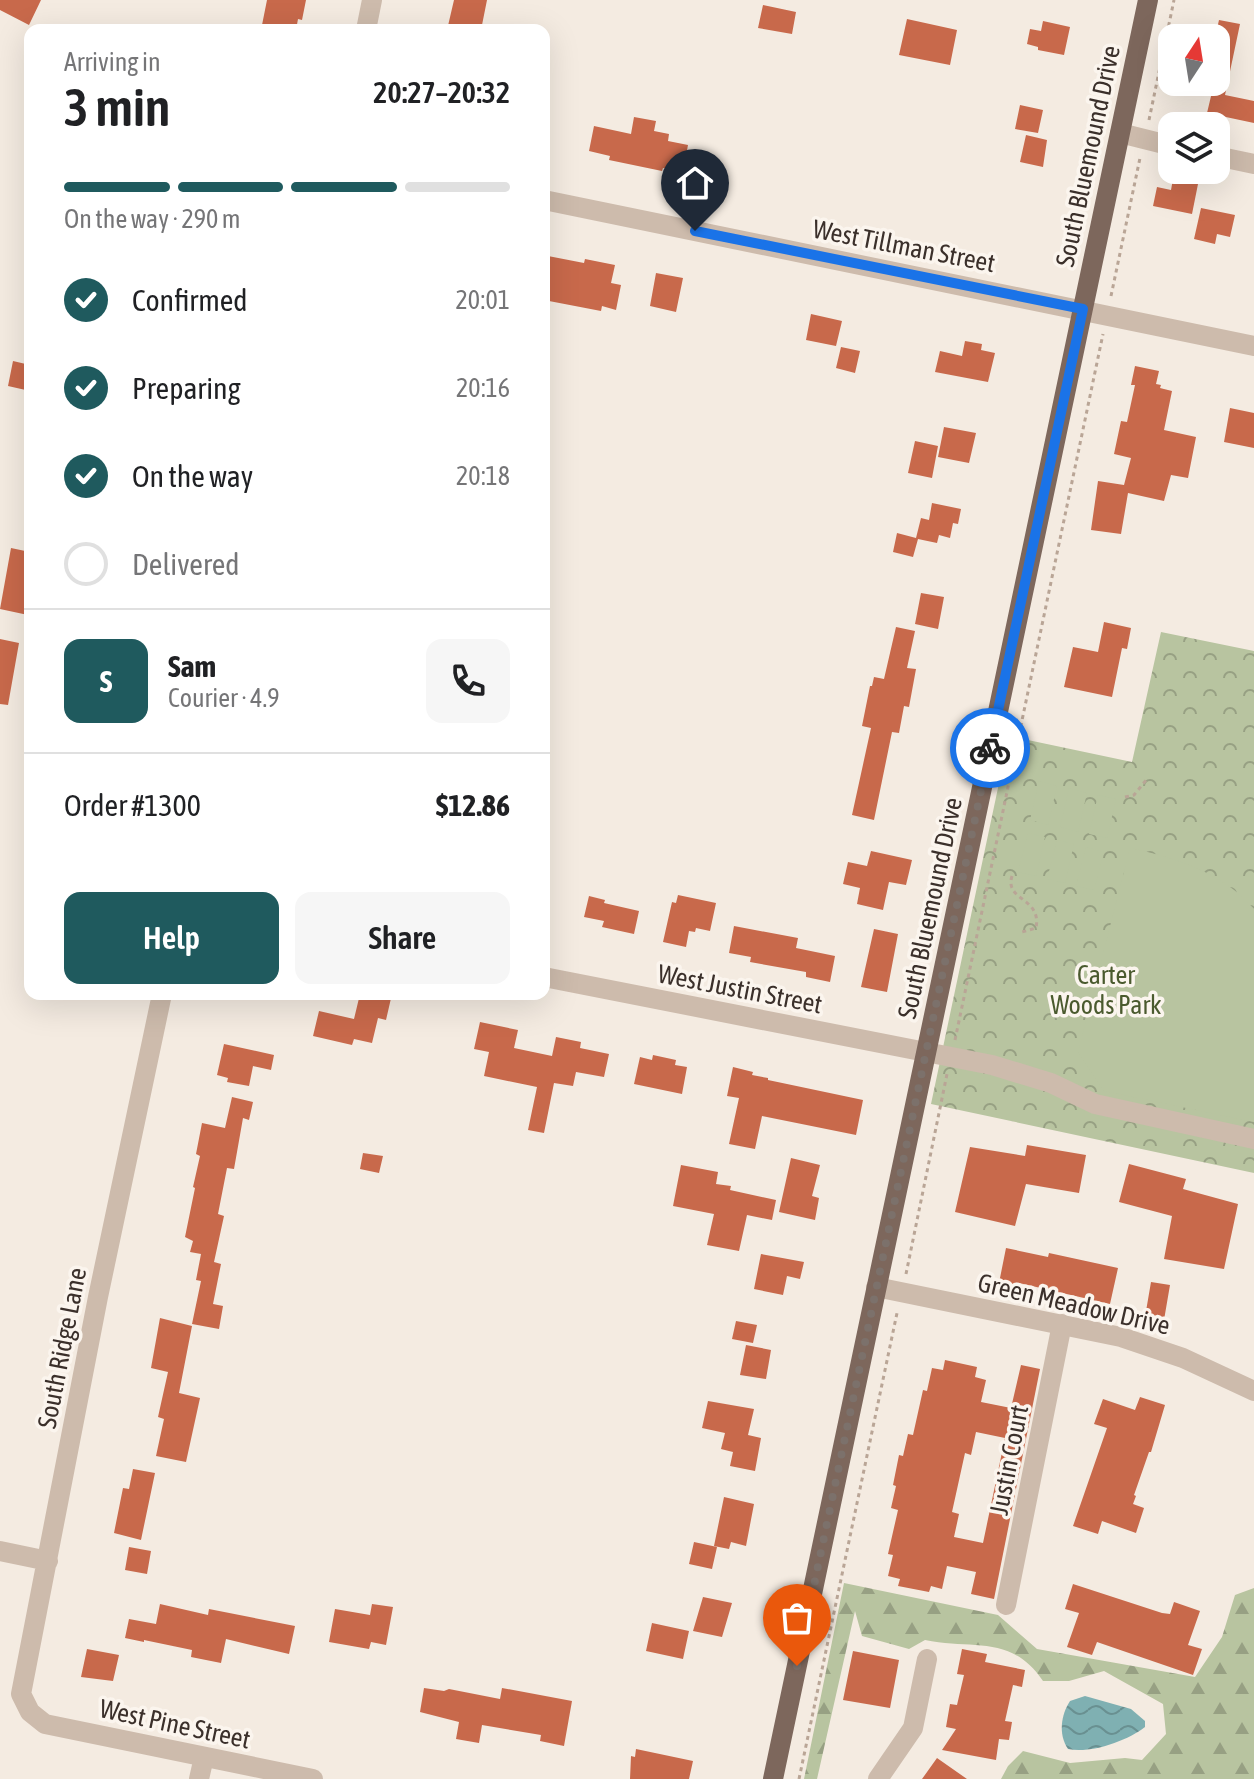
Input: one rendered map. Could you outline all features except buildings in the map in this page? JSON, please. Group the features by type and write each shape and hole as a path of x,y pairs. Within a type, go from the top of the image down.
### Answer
{"main road":[{"name":"South Bluemound Drive","path":"773,1779 1148,0"}],"street":[{"path":"367,24 372,0"},
{"path":"1120,133 1158,142"},
{"path":"1230,159 1254,164"},
{"name":"West Tillman Street","path":"550,201 1254,346"},
{"name":"West Justin Street","path":"550,978 1019,1072 1095,1104 1254,1139"},
{"name":"South Ridge Lane","path":"30,1712 21,1694 23,1679 98,1297 161,1000"},
{"name":"Green Meadow Drive","path":"876,1287 1062,1324 1156,1348 1254,1391"},
{"name":"Justin Court","path":"1006,1605 1062,1324"},
{"path":"0,1551 48,1561"},
{"path":"878,1779 913,1728 927,1659"},
{"name":"West Pine Street","path":"30,1712 45,1724 313,1779"},
{"path":"199,1779 204,1757"}],"path":[{"path":"799,1779 1174,0"},
{"path":"1125,797 1134,795 1147,779"},
{"path":"1012,876 1012,890 1030,904 1038,920 1036,928 1022,932"}],"green space":[{"name":"Carter Woods Park","path":"1161,632 1254,651 1254,1173 931,1104 1009,736 1132,762"},
{"path":"1039,781 1057,786 1048,825 1030,820"},
{"path":"1069,788 1087,793 1078,832 1060,827"},
{"path":"1098,795 1116,799 1107,838 1089,834"},
{"path":"1028,833 1045,837 1036,876 1018,872"},
{"path":"1057,840 1074,844 1065,883 1047,879"},
{"path":"1086,847 1104,852 1094,890 1076,886"},
{"path":"1130,848 1197,868 1242,896 1254,909 1254,1122 1104,1091 1078,1052"},
{"path":"844,1583 998,1615 1037,1649 1195,1677 1222,1637 1235,1595 1254,1588 1254,1779 1001,1779 1008,1766 1023,1751 1070,1763 1125,1758 1142,1760 1166,1734 1163,1704 1104,1671 1069,1681 1043,1681 1031,1666 1005,1650 925,1640 909,1649 862,1636 855,1611 817,1779 804,1779"}],"water":[{"path":"1085,1696 1131,1709 1145,1721 1145,1727 1108,1745 1087,1750 1068,1749 1062,1731 1064,1712 1070,1701"}],"way so far":[{"path":"797,1666 990,748"}],"route":[{"path":"695,231 1083,309 990,748"}]}
